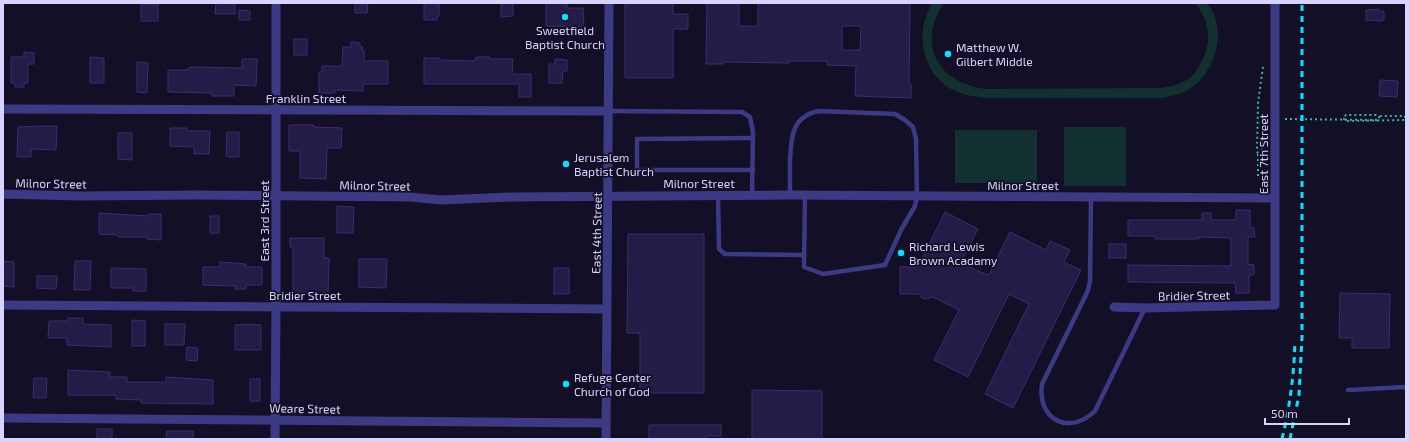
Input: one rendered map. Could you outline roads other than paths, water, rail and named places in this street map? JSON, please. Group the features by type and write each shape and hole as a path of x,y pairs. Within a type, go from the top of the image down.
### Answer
{"street":[{"name":"East 3rd Street","path":"275,439 276,3"},
{"name":"East 4th Street","path":"606,439 609,3"},
{"name":"East 7th Street","path":"1275,3 1275,306"},
{"name":"Franklin Street","path":"3,109 608,111"},
{"name":"Milnor Street","path":"3,194 80,196 196,195 410,198 441,200 512,196 718,195 1274,198"},
{"name":"Bridier Street","path":"3,305 607,309"},
{"name":"Bridier Street","path":"1114,307 1275,306"},
{"name":"Weare Street","path":"3,418 275,419 606,423"}],"lane":[{"path":"608,111 742,112 750,117 753,132 752,195"},
{"path":"790,195 791,140 794,129 800,119 810,112 819,111 895,114 905,120 912,127 916,139 917,196 915,206 901,230 885,265 823,274 804,267 805,195"},
{"path":"752,170 637,170 637,138 753,138"},
{"path":"718,195 719,249 725,254 804,255"},
{"path":"1091,198 1090,281 1088,290 1042,384 1040,395 1048,414 1057,421 1067,424 1078,423 1095,412 1145,308"},
{"path":"1348,390 1406,387"}],"railway":[{"path":"1290,439 1299,395 1302,337 1302,3"},
{"path":"1282,439 1291,390 1295,341"}],"place":[{"name":"Sweetfield Baptist Church","path":"565,17"},
{"name":"Matthew W. Gilbert Middle","path":"948,54"},
{"name":"Jerusalem Baptist Church","path":"566,164"},
{"name":"Richard Lewis Brown Acadamy","path":"901,253"},
{"name":"Refuge Center Church of God","path":"566,384"}]}
